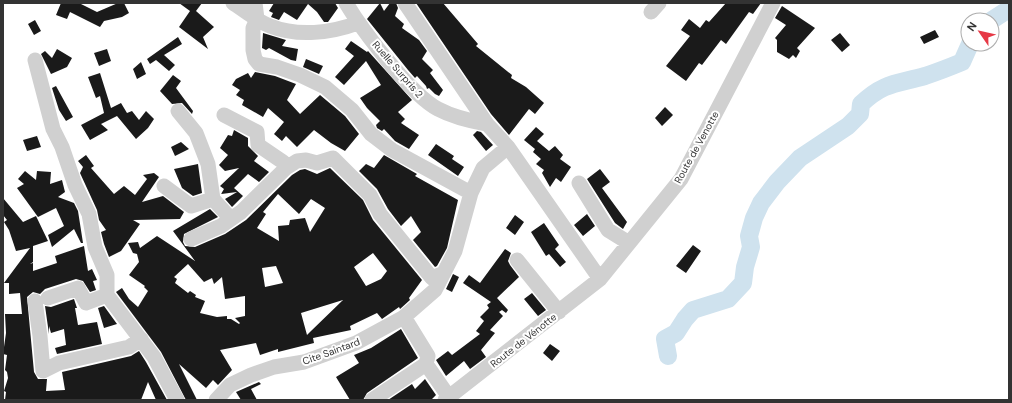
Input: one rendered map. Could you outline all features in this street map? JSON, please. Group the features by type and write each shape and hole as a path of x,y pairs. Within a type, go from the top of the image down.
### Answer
{"street":[{"path":"234,3 270,26 295,32 322,32 343,28 358,23"},
{"path":"255,3 257,19 253,28 253,50 255,59 259,64 277,67 300,75 325,87 352,110 371,134 392,150 471,193"},
{"name":"Ruelle Surpris 2","path":"346,3 358,23 418,94 437,109 468,121 487,124"},
{"path":"405,3 487,124 508,147 600,279"},
{"name":"Route de Venotte","path":"600,279 681,179 773,3"},
{"path":"34,60 53,129 62,147 75,185 89,214 95,247 107,275 107,295 154,357 177,400"},
{"path":"178,111 196,133 208,164 213,199 231,219"},
{"path":"224,115 257,132 258,145 283,162 286,168"},
{"name":"Cite Saintard","path":"219,399 230,385 251,375 274,367 304,362 356,343 404,317 435,290 455,251 471,193 483,168 508,147"},
{"path":"191,239 221,226 241,212 286,168 297,161 306,160 317,163 333,158 370,195 380,214 432,278 444,273"},
{"path":"579,183 608,230 629,243"},
{"path":"164,186 191,206 213,199"},
{"path":"517,260 559,312"},
{"name":"Route de Vénotte","path":"447,398 600,279"},
{"path":"107,295 86,303 78,288 42,300 40,336 42,371 59,363 130,347 141,339"},
{"path":"372,400 426,364 428,356 404,317"},
{"path":"426,364 447,398"}],"building":[{"path":"61,3 79,3 97,12 118,3 124,3 129,13 122,17 104,21 100,27 70,12 67,19 56,15"},
{"path":"179,3 202,3 196,11 214,27 203,37 208,49 179,27 190,11"},
{"path":"274,3 335,3 338,8 328,22 324,22 317,12 308,4 297,20 284,12 279,20 271,17 273,13 269,11"},
{"path":"380,3 384,11 390,3 396,3 398,8 395,16 404,24 402,28 419,40 427,51 422,59 433,70 430,73 443,90 439,96 429,88 427,89 417,76 415,78 367,19"},
{"path":"416,3 443,3 478,44 476,46 512,75 511,78 526,87 544,103 535,114 529,109 509,135 491,114"},
{"path":"726,3 761,3 753,14 749,12 726,44 721,40 702,65 699,63 686,81 666,66 690,36 681,30 689,19 700,28 706,20 709,22"},
{"path":"782,6 815,28 797,48 800,51 796,58 793,55 789,59 777,52 777,40 775,38 786,25 775,18"},
{"path":"35,20 41,31 34,35 28,24"},
{"path":"935,30 939,37 924,44 920,37"},
{"path":"263,33 286,40 282,46 298,49 296,61 291,60 269,48 266,50 262,48"},
{"path":"840,33 850,45 842,52 831,40"},
{"path":"178,37 182,44 164,55 175,65 169,71 156,60 150,64 147,59"},
{"path":"351,41 367,52 368,51 412,100 398,112 405,119 401,123 419,135 409,149 395,141 384,129 382,131 377,128 376,125 380,121 367,108 360,98 381,85 366,61 344,85 335,77 354,56 345,49"},
{"path":"57,49 72,58 67,67 51,74 41,54 45,51 52,58"},
{"path":"107,49 111,61 99,66 94,53"},
{"path":"306,59 323,66 319,74 303,67"},
{"path":"141,62 146,74 137,79 133,69"},
{"path":"255,72 275,76 296,84 287,100 300,114 320,95 345,116 359,134 345,151 331,143 314,130 297,147 286,136 282,141 274,134 284,122 268,108 263,117 242,105 244,100 236,95 240,90 232,85 236,79 248,73 251,78"},
{"path":"100,73 111,108 121,103 127,113 132,111 139,120 146,111 154,119 148,128 136,139 117,116 101,124 108,130 90,140 81,125 104,113 100,96 96,98 88,77"},
{"path":"173,75 181,81 176,88 193,111 192,114 182,103 172,104 160,91"},
{"path":"56,86 73,117 66,121 59,110 52,88"},
{"path":"665,107 673,115 662,126 655,118"},
{"path":"536,127 544,134 537,141 549,151 555,146 563,155 560,159 571,167 561,182 556,178 550,187 542,173 544,170 536,164 541,159 533,152 535,149 524,140"},
{"path":"234,130 248,138 248,146 258,156 254,161 269,172 259,182 248,174 234,188 243,196 232,207 225,199 237,192 221,194 224,189 220,186 239,168 225,171 219,165 228,155 220,148 228,135 232,136"},
{"path":"477,131 481,132 493,145 486,151 473,135"},
{"path":"37,136 41,147 27,151 23,140"},
{"path":"181,142 189,149 175,156 171,147"},
{"path":"436,144 454,156 452,159 464,167 458,176 428,155"},
{"path":"86,155 94,166 91,168 114,194 124,186 135,195 147,179 143,175 154,173 159,177 142,202 163,196 184,212 180,219 133,220 140,224 121,251 109,257 101,232 106,230 99,220 97,210 80,173 83,167 78,161"},
{"path":"384,155 417,174 415,176 458,200 447,248 435,267 413,240 421,232 411,216 401,226 388,209 377,189 359,171 366,164 374,168"},
{"path":"198,164 202,193 193,196 182,188 174,169"},
{"path":"330,168 363,200 373,220 422,280 409,298 410,300 400,309 399,307 382,319 377,313 350,326 351,330 313,338 314,343 278,352 278,349 260,355 256,343 220,350 232,370 218,385 213,380 206,388 179,364 197,400 186,400 161,352 116,292 122,288 129,299 138,307 148,291 144,287 145,286 129,275 139,262 137,254 133,253 128,243 138,242 140,248 157,236 195,261 173,231 210,209 218,217 184,234 183,242 185,246 195,247 225,234 246,220 292,175 300,170 305,169 317,174","holes":["278,194 299,214 311,199 325,208 310,232 305,218 290,220 289,225 278,226 279,241 257,228 266,214 263,212","373,253 387,271 381,279 366,286 354,267","188,264 204,282 212,278 214,284 222,277 225,299 245,296 245,316 235,318 240,323 239,324 231,319 227,319 227,316 217,317 200,313 205,301 195,297 196,295 190,291 188,293 175,283 177,279 174,277","276,266 283,283 265,287 262,268","343,300 311,331 307,335 301,313"]},
{"path":"600,169 610,182 602,188 627,222 623,229 615,223 587,179"},
{"path":"25,171 36,180 37,171 51,172 50,184 62,180 65,192 58,197 74,203 78,211 83,243 81,243 74,229 52,247 48,235 64,226 56,208 38,217 17,188 24,184 18,179"},
{"path":"3,198 23,222 36,216 48,241 33,246 33,262 30,264 33,263 33,271 57,263 55,256 84,246 88,271 92,269 97,280 93,281 96,290 90,292 83,281 76,279 45,289 40,294 33,292 27,297 34,372 38,379 47,379 46,391 65,390 62,372 131,356 139,351 167,400 156,400 148,382 141,400 5,400 6,392 4,391 8,378 5,370 7,355 3,354 6,333 5,314 22,314 20,293 9,294 9,283 4,283 30,248 16,251 9,230 4,222 7,220 3,215"},
{"path":"587,214 595,226 583,236 574,225"},
{"path":"515,215 524,222 515,235 506,228"},
{"path":"544,223 559,245 555,249 566,262 560,267 549,254 546,256 531,232"},
{"path":"693,245 701,251 686,273 676,266"},
{"path":"505,249 511,253 508,261 519,277 497,298 508,310 506,313 502,310 499,312 503,316 490,330 495,333 481,350 486,357 470,369 464,361 446,376 436,360 448,351 452,355 480,334 476,331 484,321 480,317 489,308 487,305 491,302 463,283 469,275 480,283"},
{"path":"453,274 459,277 452,292 446,289"},
{"path":"532,293 546,310 538,316 524,299"},
{"path":"74,299 77,308 75,308 78,325 97,322 102,344 57,354 55,348 66,345 64,329 51,333 49,326 49,334 45,306 51,307"},
{"path":"104,306 117,324 104,328 98,308"},
{"path":"401,329 418,358 367,393 363,400 350,400 336,377 359,363 354,355 371,348"},
{"path":"550,344 560,351 552,361 543,353"},
{"path":"425,379 436,395 431,400 388,400 412,384 415,389"},
{"path":"259,382 261,384 251,389 257,400 241,400 236,392"}],"waterway":[{"path":"1000,15 1009,9"},
{"path":"668,356 665,339 676,333 693,310 728,299 743,283 745,267 751,247 749,236 754,218 761,203 777,182 800,158 848,126 860,114 861,104 877,91 891,85 925,76 962,62 966,52"}]}
